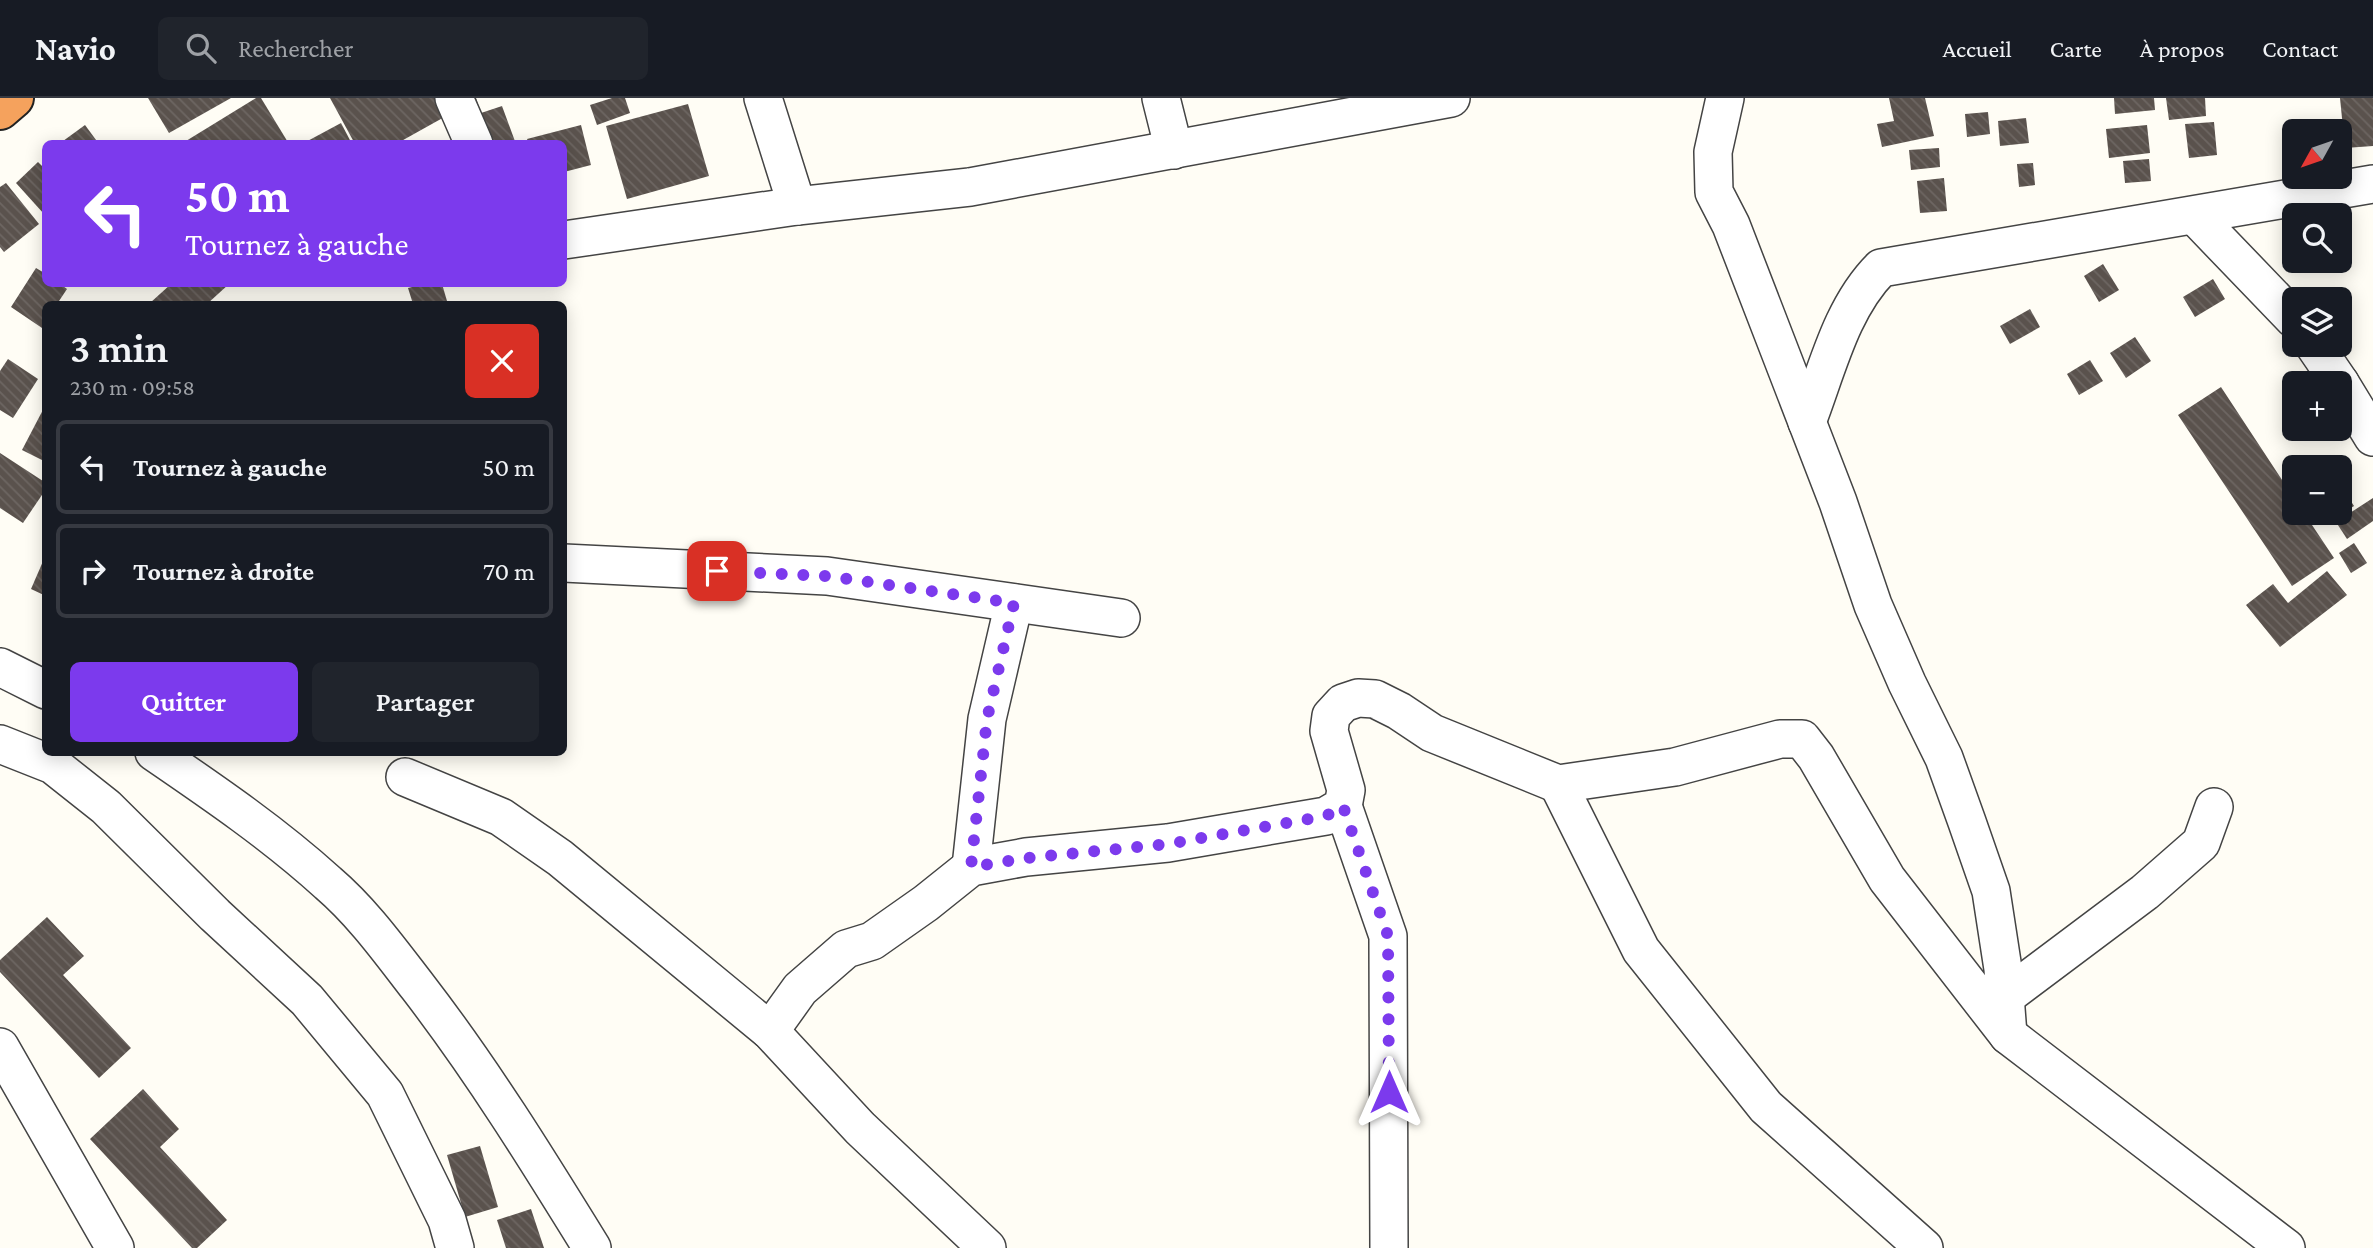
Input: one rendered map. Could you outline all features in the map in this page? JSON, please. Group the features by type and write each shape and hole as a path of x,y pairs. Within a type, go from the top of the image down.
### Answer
{"highway":[{"path":"0,110 14,98"}],"street":[{"path":"454,98 472,140"},
{"path":"763,98 797,206"},
{"path":"1161,98 1174,150"},
{"path":"567,240 797,206 970,187 1451,98"},
{"path":"1725,98 1713,152 1714,192 1731,225 1838,502 1873,605 1944,758 1968,822 1991,891 2003,969 2008,1035"},
{"path":"1807,422 1848,314 1868,281 1881,268 2373,184"},
{"path":"2195,216 2282,307"},
{"path":"2352,403 2373,437"},
{"path":"567,563 827,576 1121,618"},
{"path":"971,867 987,719 1014,603"},
{"path":"0,667 42,688"},
{"path":"1390,1248 1388,936 1343,806 1346,790 1329,731 1331,716 1343,703 1358,698 1375,699 1432,733 1558,784 1675,767 1780,739 1802,739 1816,757 1887,878 2008,1035 2286,1248"},
{"path":"0,744 53,765 106,807 215,915 307,1000 385,1094 447,1220 455,1248"},
{"path":"160,756 243,813 319,875 376,932 455,1037 534,1153 592,1248"},
{"path":"405,777 500,817 590,882 770,1031 860,1128 987,1248"},
{"path":"1558,784 1641,950 1766,1107 1924,1248"},
{"path":"770,1031 800,989 846,949 872,941 971,867 1026,858 1168,844 1326,816 1343,806"},
{"path":"2005,998 2145,892 2201,843 2214,807"},
{"path":"0,1047 115,1248"}],"building":[{"path":"148,98 231,98 169,133"},
{"path":"256,98 261,98 287,140 188,140"},
{"path":"330,98 438,98 448,115 403,140 353,140"},
{"path":"458,98 476,98 481,113 502,106 515,140 474,140"},
{"path":"612,98 625,98 630,113 597,125 590,105"},
{"path":"1889,98 1925,98 1934,136 1882,147 1877,124 1894,121"},
{"path":"2114,98 2154,98 2155,110 2115,114"},
{"path":"2166,98 2205,98 2206,116 2169,120"},
{"path":"2340,98 2373,98 2373,146 2352,148 2352,119 2342,119"},
{"path":"688,104 709,176 627,199 606,126"},
{"path":"1988,112 1990,134 1967,137 1965,114"},
{"path":"2026,118 2029,143 2000,146 1998,121"},
{"path":"2214,122 2217,155 2189,158 2185,124"},
{"path":"341,123 350,140 309,140"},
{"path":"85,125 96,140 64,140"},
{"path":"581,125 591,165 567,171 567,140 527,139"},
{"path":"2147,125 2150,153 2109,158 2106,129"},
{"path":"1939,148 1940,167 1911,170 1909,150"},
{"path":"2149,159 2151,181 2125,183 2123,161"},
{"path":"38,162 42,166 42,212 16,183"},
{"path":"2033,163 2035,185 2019,187 2017,164"},
{"path":"1944,178 1947,211 1920,213 1917,181"},
{"path":"6,183 39,224 4,252 0,247 0,187"},
{"path":"2103,264 2119,290 2099,302 2084,276"},
{"path":"36,268 42,272 42,287 67,289 59,301 42,301 42,328 11,307"},
{"path":"2213,279 2225,299 2195,317 2183,297"},
{"path":"168,287 226,287 210,301 152,301"},
{"path":"443,287 447,301 412,301 408,288"},
{"path":"2030,309 2040,327 2010,344 2000,326"},
{"path":"2135,337 2151,361 2126,378 2110,353"},
{"path":"8,359 38,379 13,418 0,410 0,371"},
{"path":"2090,360 2103,381 2079,395 2067,374"},
{"path":"2221,387 2282,480 2282,525 2312,525 2334,558 2292,586 2178,415"},
{"path":"42,412 42,460 22,450"},
{"path":"0,453 42,480 42,495 23,523 0,508"},
{"path":"2373,498 2373,521 2347,539 2338,525 2352,525 2352,512"},
{"path":"2354,543 2367,563 2351,573 2339,553"},
{"path":"42,564 42,594 31,589"},
{"path":"2327,571 2347,595 2280,647 2246,605 2273,584 2288,603"},
{"path":"47,917 84,956 63,975 131,1048 99,1078 0,972 0,960"},
{"path":"143,1089 179,1129 160,1147 227,1220 197,1248 192,1248 90,1139"},
{"path":"480,1146 498,1207 465,1217 447,1155"},
{"path":"531,1209 544,1248 506,1248 497,1220"}],"route":[{"path":"717,571 827,576 1014,603 987,719 971,867 1026,858 1168,844 1326,816 1343,806 1388,936 1389,1092"}]}
